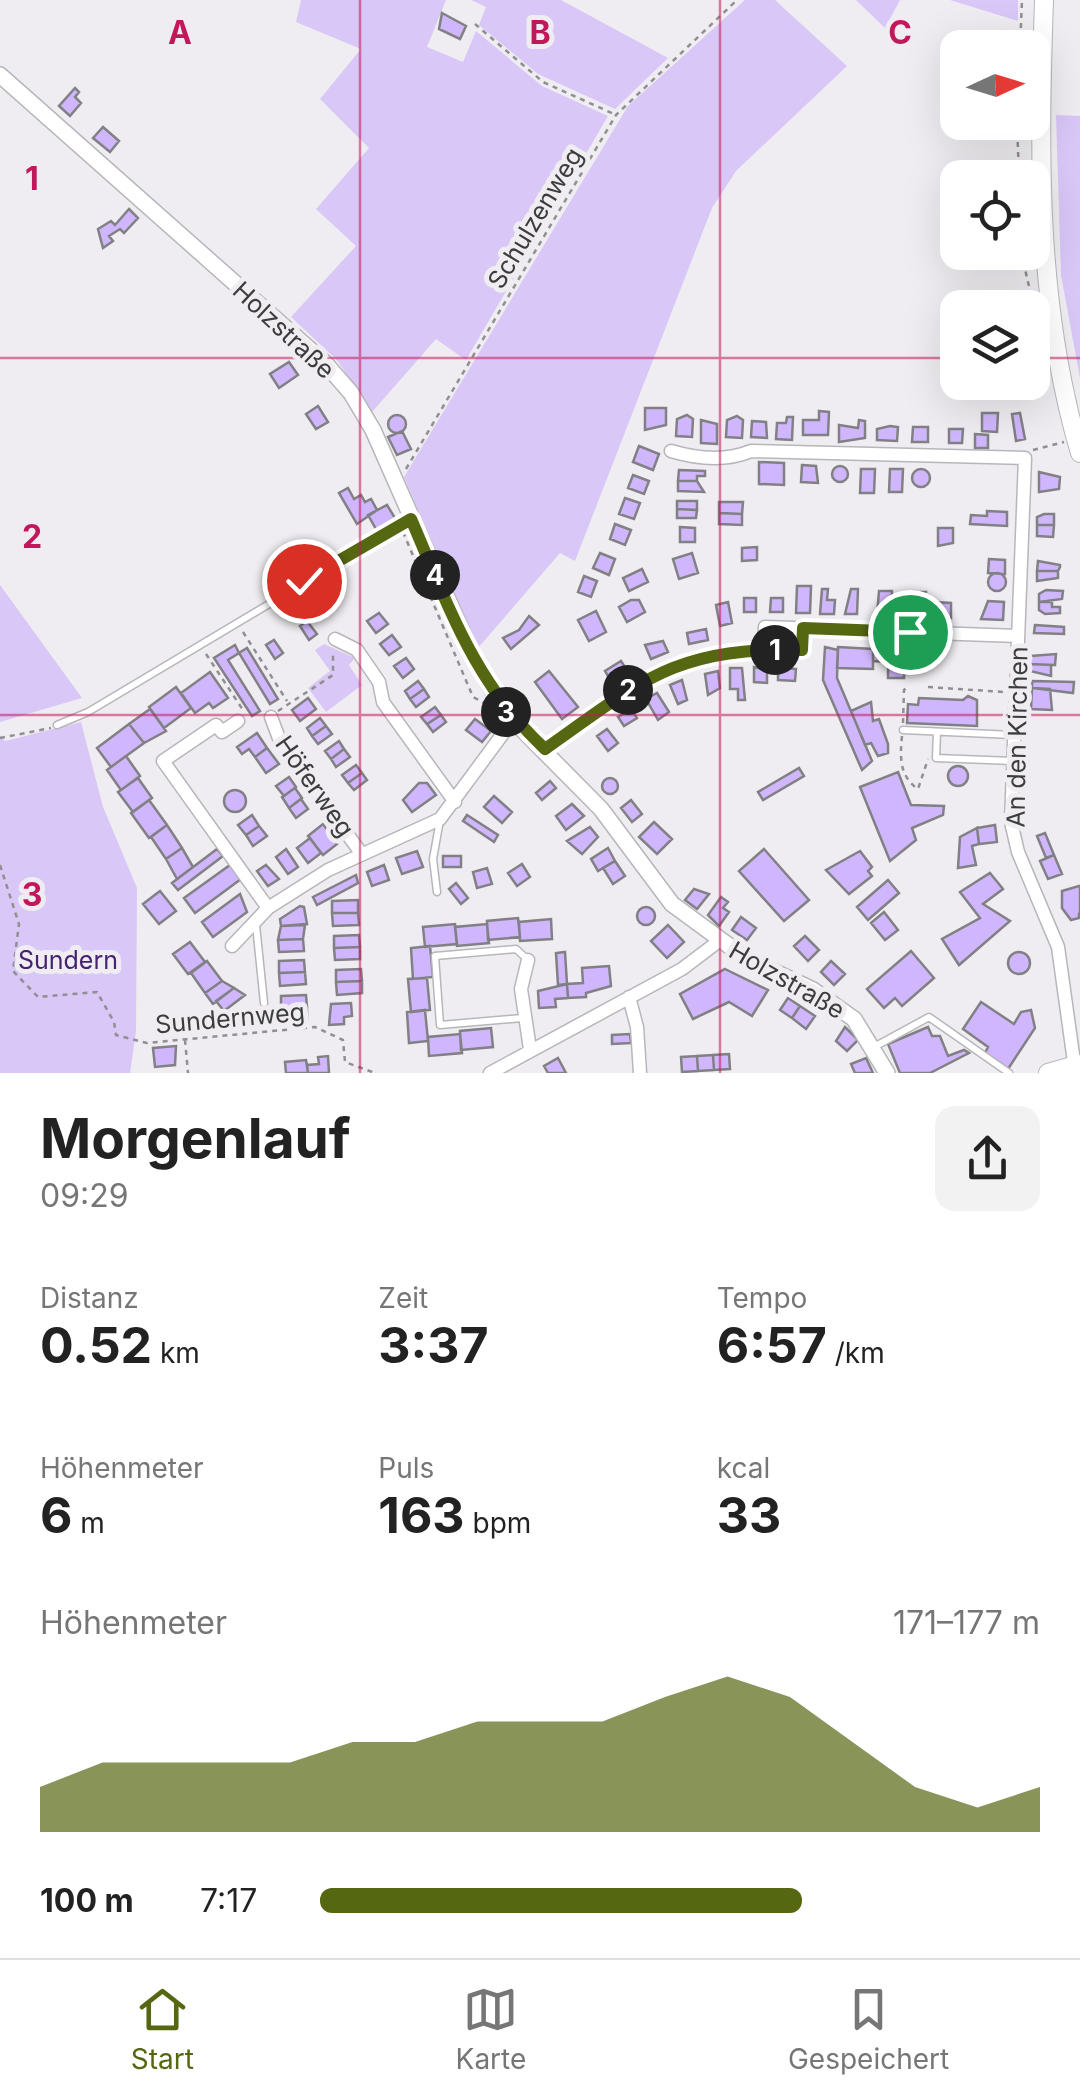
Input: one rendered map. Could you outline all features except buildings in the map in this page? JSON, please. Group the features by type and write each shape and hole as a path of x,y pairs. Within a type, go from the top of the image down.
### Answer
{"main road":[{"path":"1044,0 1041,162 1046,272 1074,447"},
{"path":"1048,1073 1068,1070"}],"street":[{"name":"Holzstraße","path":"0,75 325,363 351,393 394,479 407,521 500,704 601,809 659,890 719,940 854,1018 887,1073"},
{"path":"672,451 713,458 732,458 751,451 1025,458"},
{"name":"An den Kirchen","path":"1025,458 1012,760 1014,838 1058,948 1068,1070"},
{"path":"764,649 765,628 1018,636"},
{"path":"545,749 639,681 685,662 764,649 802,650 803,628"},
{"path":"335,640 357,650 379,682 383,702 455,802"},
{"name":"Höferweg","path":"271,717 280,741 362,853"},
{"path":"232,946 268,908 362,853 440,819 513,720"},
{"path":"238,722 222,732 216,724 162,761 268,908"},
{"path":"499,1071 530,1049 704,956 719,940"},
{"path":"528,960 521,989 530,1049"},
{"path":"629,997 640,1073"}],"lane":[{"path":"56,726 407,521"},
{"path":"903,730 1013,734"},
{"path":"937,732 936,758 1012,760"},
{"path":"437,892 433,859 440,819"},
{"path":"255,919 264,1003"},
{"path":"523,1018 440,1024 435,956 516,949 528,960"},
{"path":"874,1047 929,1017 1009,1073"}],"path":[{"name":"Schulzenweg","path":"394,479 404,472 616,115 737,0"},
{"path":"1021,30 1022,0"},
{"path":"475,24 543,82 616,115"},
{"path":"1023,270 1024,275"},
{"path":"1025,458 1036,447 1074,447"},
{"path":"407,521 402,532 461,671 479,702 500,704"},
{"path":"238,622 288,704"},
{"path":"271,717 333,676 335,640"},
{"path":"200,644 250,720 238,722"},
{"path":"908,686 904,690 899,763 912,786 918,789 928,758 936,758"},
{"path":"928,686 1015,692"},
{"path":"0,738 56,726"},
{"name":"Sundernweg","path":"0,865 19,924 12,961 18,980 38,998 97,992 122,1038 146,1043 316,1027 343,1040 345,1062 376,1073"},
{"path":"264,1003 265,1030"},
{"path":"185,1038 188,1073"}],"green space":[{"path":"301,0 446,0 427,47 463,62 476,31 542,86 608,116 466,360 436,339 372,412 337,360 291,317 356,246 316,209 369,148 320,99 361,49 296,22"},
{"path":"471,0 561,0 668,58 615,109 538,74 479,25 486,7"},
{"path":"745,0 775,0 847,66 736,171 712,208 575,561 560,553 478,648 404,477 628,106"},
{"path":"856,0 900,0 885,28"},
{"path":"950,0 1018,0 1018,21"},
{"path":"1056,115 1080,116 1080,378 1061,275"},
{"path":"0,585 82,698 0,722"},
{"path":"324,644 355,658 349,665 362,685 326,712 308,688 330,671 315,650"},
{"name":"Sundern","path":"81,722 103,807 137,888 136,1031 130,1073 0,1073 0,735 5,741"}],"route":[{"path":"304,581 411,519 482,676 507,714 545,749 639,681 685,662 742,650 802,650 803,628 910,632"}]}
